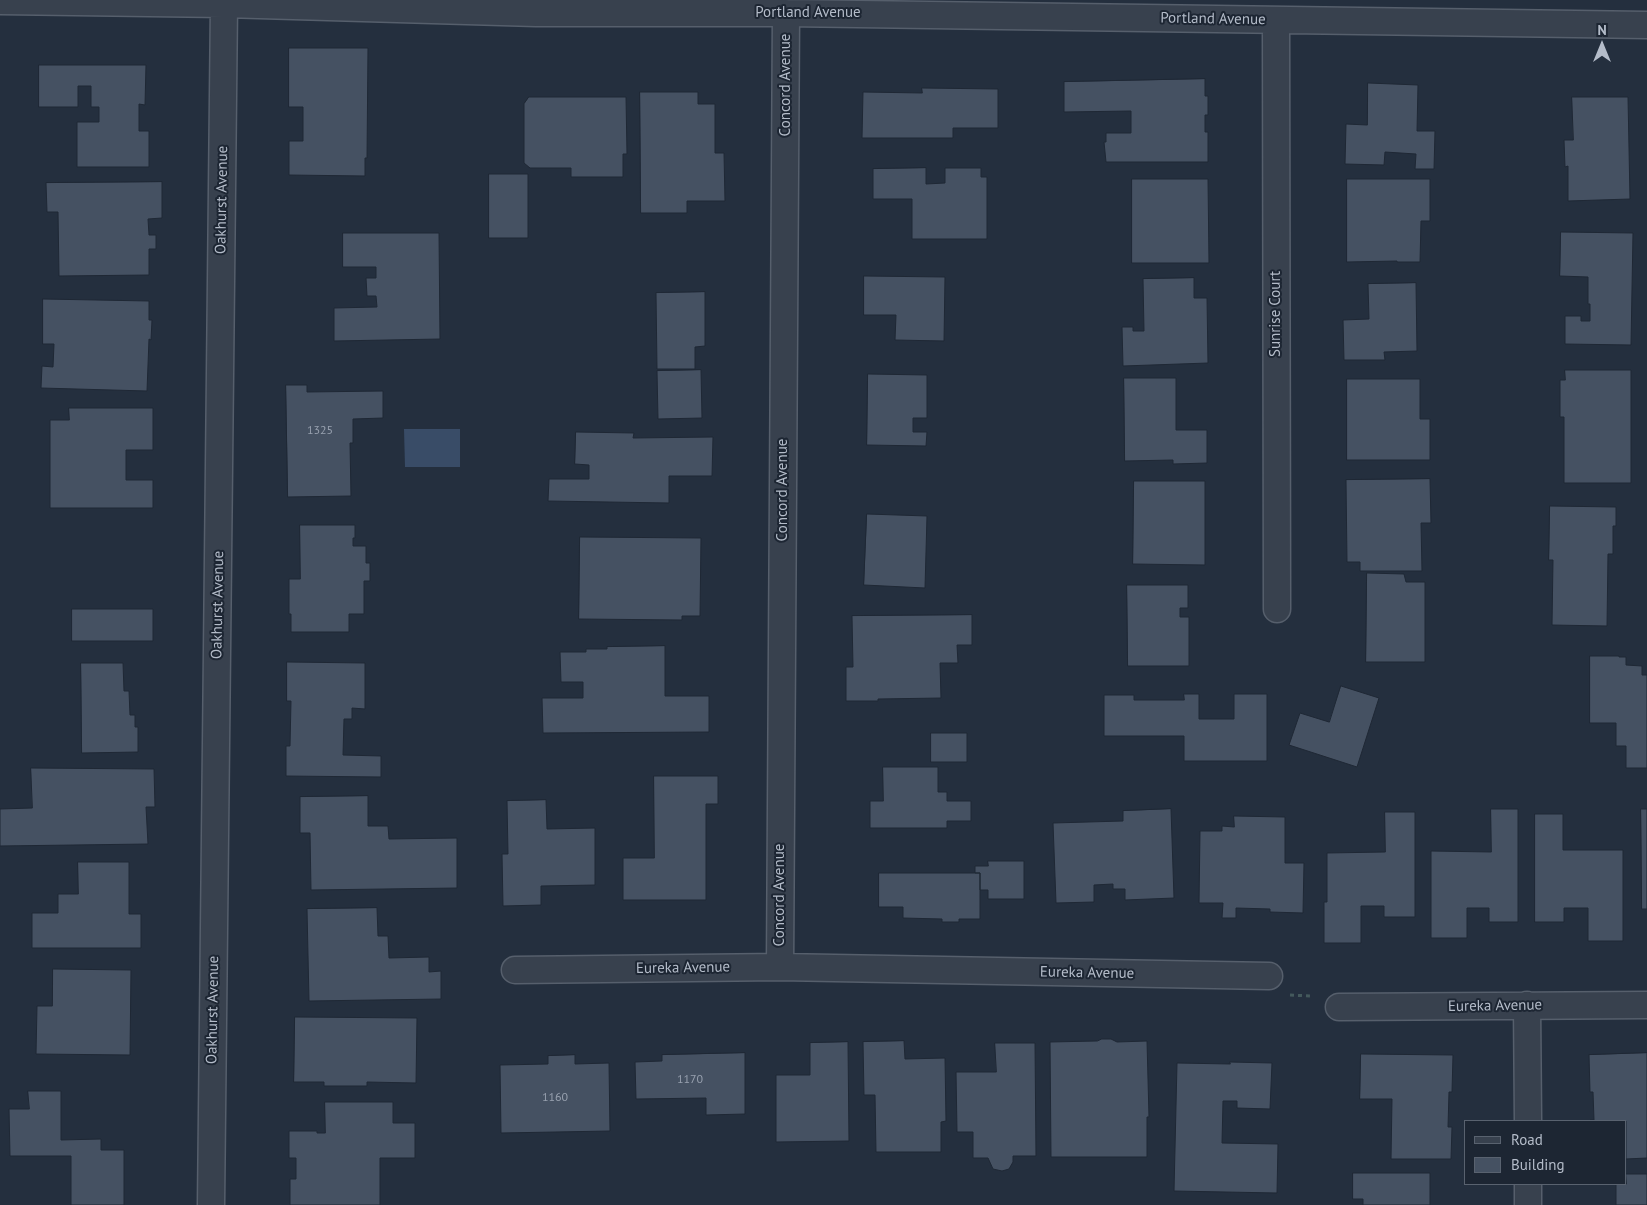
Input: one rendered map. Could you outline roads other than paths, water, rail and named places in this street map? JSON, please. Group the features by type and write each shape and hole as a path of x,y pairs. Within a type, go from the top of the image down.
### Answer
{"street":[{"name":"Portland Avenue","path":"0,1 165,2 536,12 586,6 786,12 1647,25"},
{"name":"Oakhurst Avenue","path":"212,1205 224,4"},
{"name":"Concord Avenue","path":"780,967 786,12"},
{"name":"Sunrise Court","path":"1276,20 1277,609"},
{"name":"Eureka Avenue","path":"515,970 780,967 1269,976"},
{"path":"1527,1005 1528,1120"},
{"name":"Eureka Avenue","path":"1339,1007 1647,1005"},
{"path":"1528,1185 1528,1205"}],"water":[{"path":"404,429 460,429 460,467 405,467"}]}
